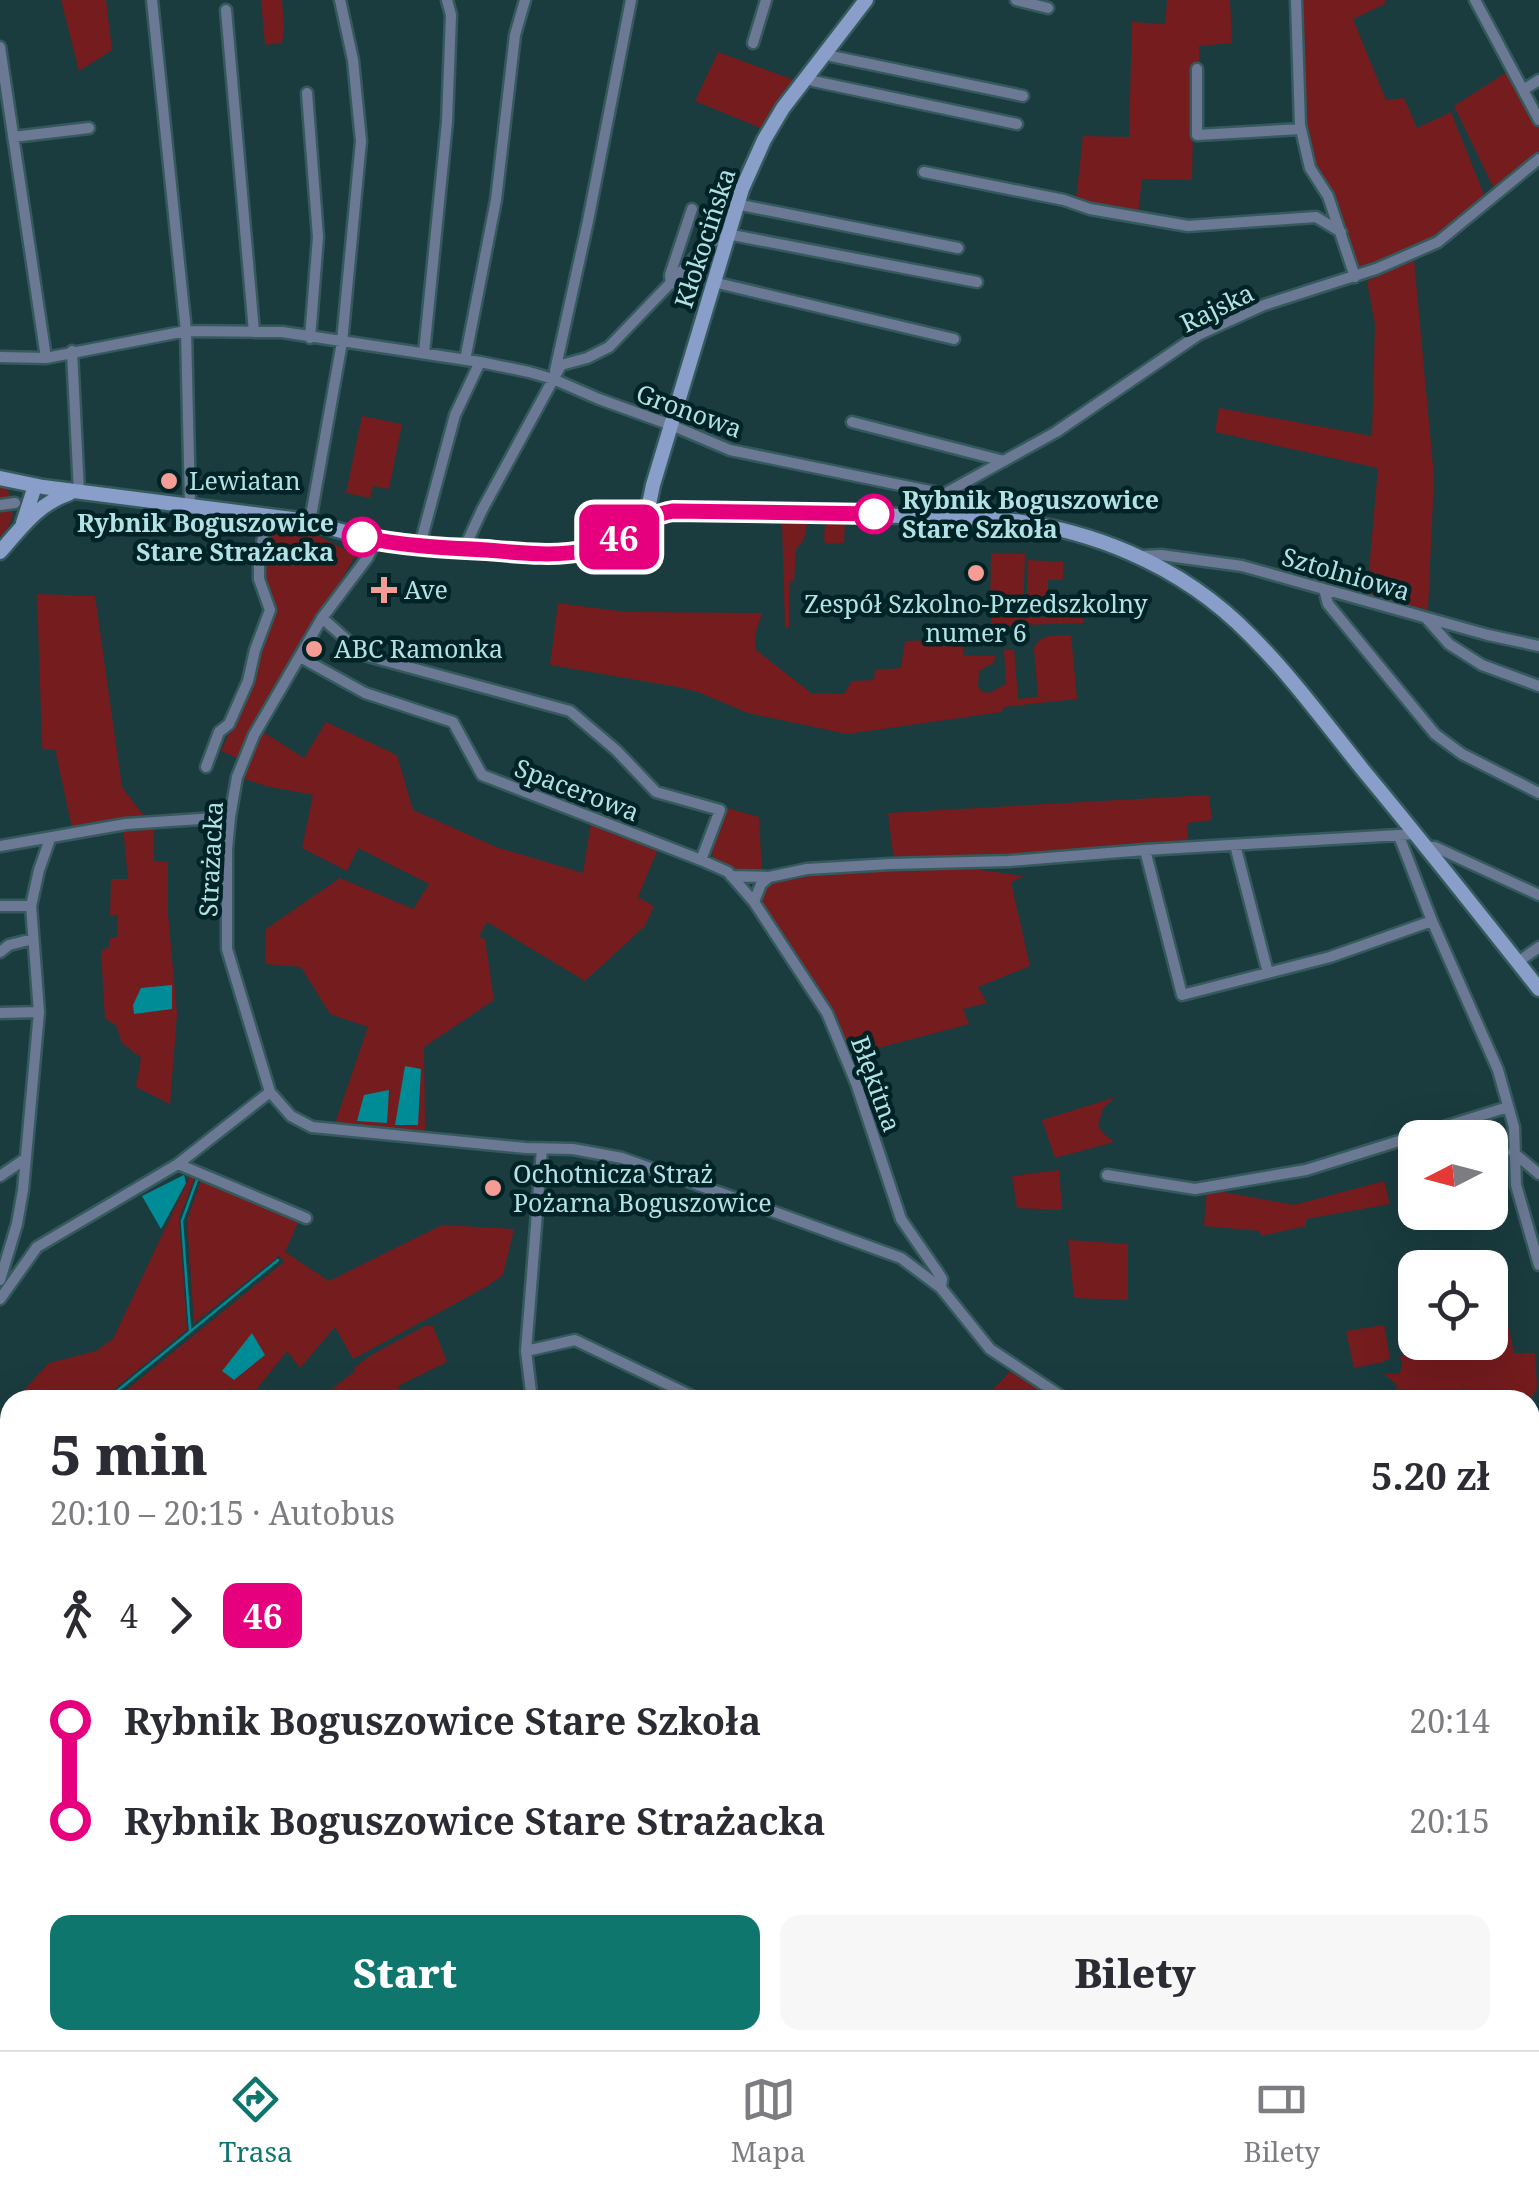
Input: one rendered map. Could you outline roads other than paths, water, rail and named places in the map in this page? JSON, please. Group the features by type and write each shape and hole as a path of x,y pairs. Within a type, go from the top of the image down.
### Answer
{"street":[{"path":"152,0 186,331 190,504"},
{"path":"310,522 342,342 361,141 353,60 340,0"},
{"path":"424,353 448,122 447,0"},
{"path":"465,360 496,200 515,35 525,0"},
{"path":"553,379 631,0"},
{"path":"753,42 766,0"},
{"name":"Kłokocińska","path":"646,519 736,204 764,140 784,108 866,0"},
{"path":"1016,0 1048,8"},
{"path":"1296,0 1300,129 1310,168 1328,196 1355,276"},
{"path":"1475,0 1539,120"},
{"path":"226,10 254,332"},
{"path":"0,48 46,358"},
{"path":"826,51 832,56 1024,96"},
{"path":"1197,69 1198,136 1300,129"},
{"path":"806,78 1017,124"},
{"path":"1523,90 1539,80"},
{"path":"306,94 318,237 310,338"},
{"path":"13,137 90,128"},
{"name":"Rajska","path":"922,515 944,494 1056,432 1198,336 1264,305 1355,276 1438,242 1539,159"},
{"path":"924,172 1188,226 1316,217 1340,232"},
{"path":"736,204 958,248"},
{"path":"671,284 670,275 692,209"},
{"path":"464,549 561,365 609,347 708,244 727,234 976,282"},
{"path":"713,282 954,339"},
{"name":"Gronowa","path":"0,357 46,358 186,331 282,332 480,362 553,379 730,450 944,494"},
{"path":"72,351 77,491"},
{"path":"420,545 455,415 480,362"},
{"path":"852,422 1005,461"},
{"path":"0,478 39,487 268,515 376,540 532,554 603,546 646,519 673,511 988,518 1033,523 1100,540 1140,556 1215,603 1254,638 1539,989"},
{"path":"39,487 42,507"},
{"path":"24,523 39,487"},
{"path":"0,552 42,507 77,491"},
{"path":"0,504 15,504"},
{"path":"206,767 219,732 229,724 248,681 270,610 259,579 259,557 268,515"},
{"name":"Strażacka","path":"270,1092 228,950 227,849 236,777 254,735 322,618 368,558 376,540"},
{"name":"Sztolniowa","path":"1140,556 1231,564 1539,646"},
{"path":"1324,589 1328,604 1435,734 1462,754 1539,793"},
{"path":"322,618 364,655 570,712 616,750 656,792 720,810 701,860"},
{"path":"1426,618 1449,644 1482,665 1539,686"},
{"name":"Spacerowa","path":"300,656 364,693 454,722 482,775 701,860 731,876"},
{"path":"0,846 126,824 230,817"},
{"path":"731,876 769,877 824,868 1009,861 1416,834"},
{"path":"1408,852 1416,834"},
{"path":"1399,836 1498,1070 1514,1127 1516,1185 1539,1265"},
{"path":"0,1280 21,1203 39,1012 31,906 50,838"},
{"path":"1234,845 1268,973"},
{"path":"1426,847 1435,847 1539,895"},
{"path":"1145,850 1182,995 1330,958 1432,921"},
{"name":"Błękitna","path":"731,876 754,902 827,1013 856,1083 900,1219 938,1271 941,1288"},
{"path":"754,902 761,884 769,877"},
{"path":"0,906 31,906"},
{"path":"0,952 9,945 34,939"},
{"path":"1518,962 1539,947"},
{"path":"0,1013 39,1012"},
{"path":"0,1299 37,1248 178,1164 270,1092 291,1116 312,1127 542,1148 526,1350 531,1390"},
{"path":"1107,1175 1195,1189 1306,1170 1508,1107"},
{"name":"Błękitna","path":"542,1148 622,1158 901,1258 941,1288 990,1349 1053,1390"},
{"path":"1514,1152 1539,1174"},
{"path":"0,1176 24,1159"},
{"path":"178,1164 306,1218"},
{"path":"10,1249 30,1256"},
{"path":"526,1350 575,1340 679,1390"}],"water":[{"path":"172,985 172,1009 134,1014 133,1005 141,988"},
{"path":"405,1066 421,1069 418,1125 395,1125"},
{"path":"389,1090 387,1123 357,1121 364,1095"},
{"path":"184,1175 186,1183 161,1229 142,1196"},
{"path":"252,1333 265,1355 234,1380 222,1371"}],"waterway":[{"path":"190,1330 182,1221 198,1177"},
{"path":"118,1390 278,1260"}],"place":[{"name":"Lewiatan","path":"169,481"},
{"name":"Rybnik Boguszowice Stare Szkoła","path":"874,514"},
{"name":"Rybnik Boguszowice Stare Strażacka","path":"362,537"},
{"name":"Zespół Szkolno-Przedszkolny numer 6","path":"976,573"},
{"name":"Ave","path":"384,590"},
{"name":"ABC Ramonka","path":"314,649"},
{"name":"Ochotnicza Straż Pożarna Boguszowice","path":"493,1188"}]}
